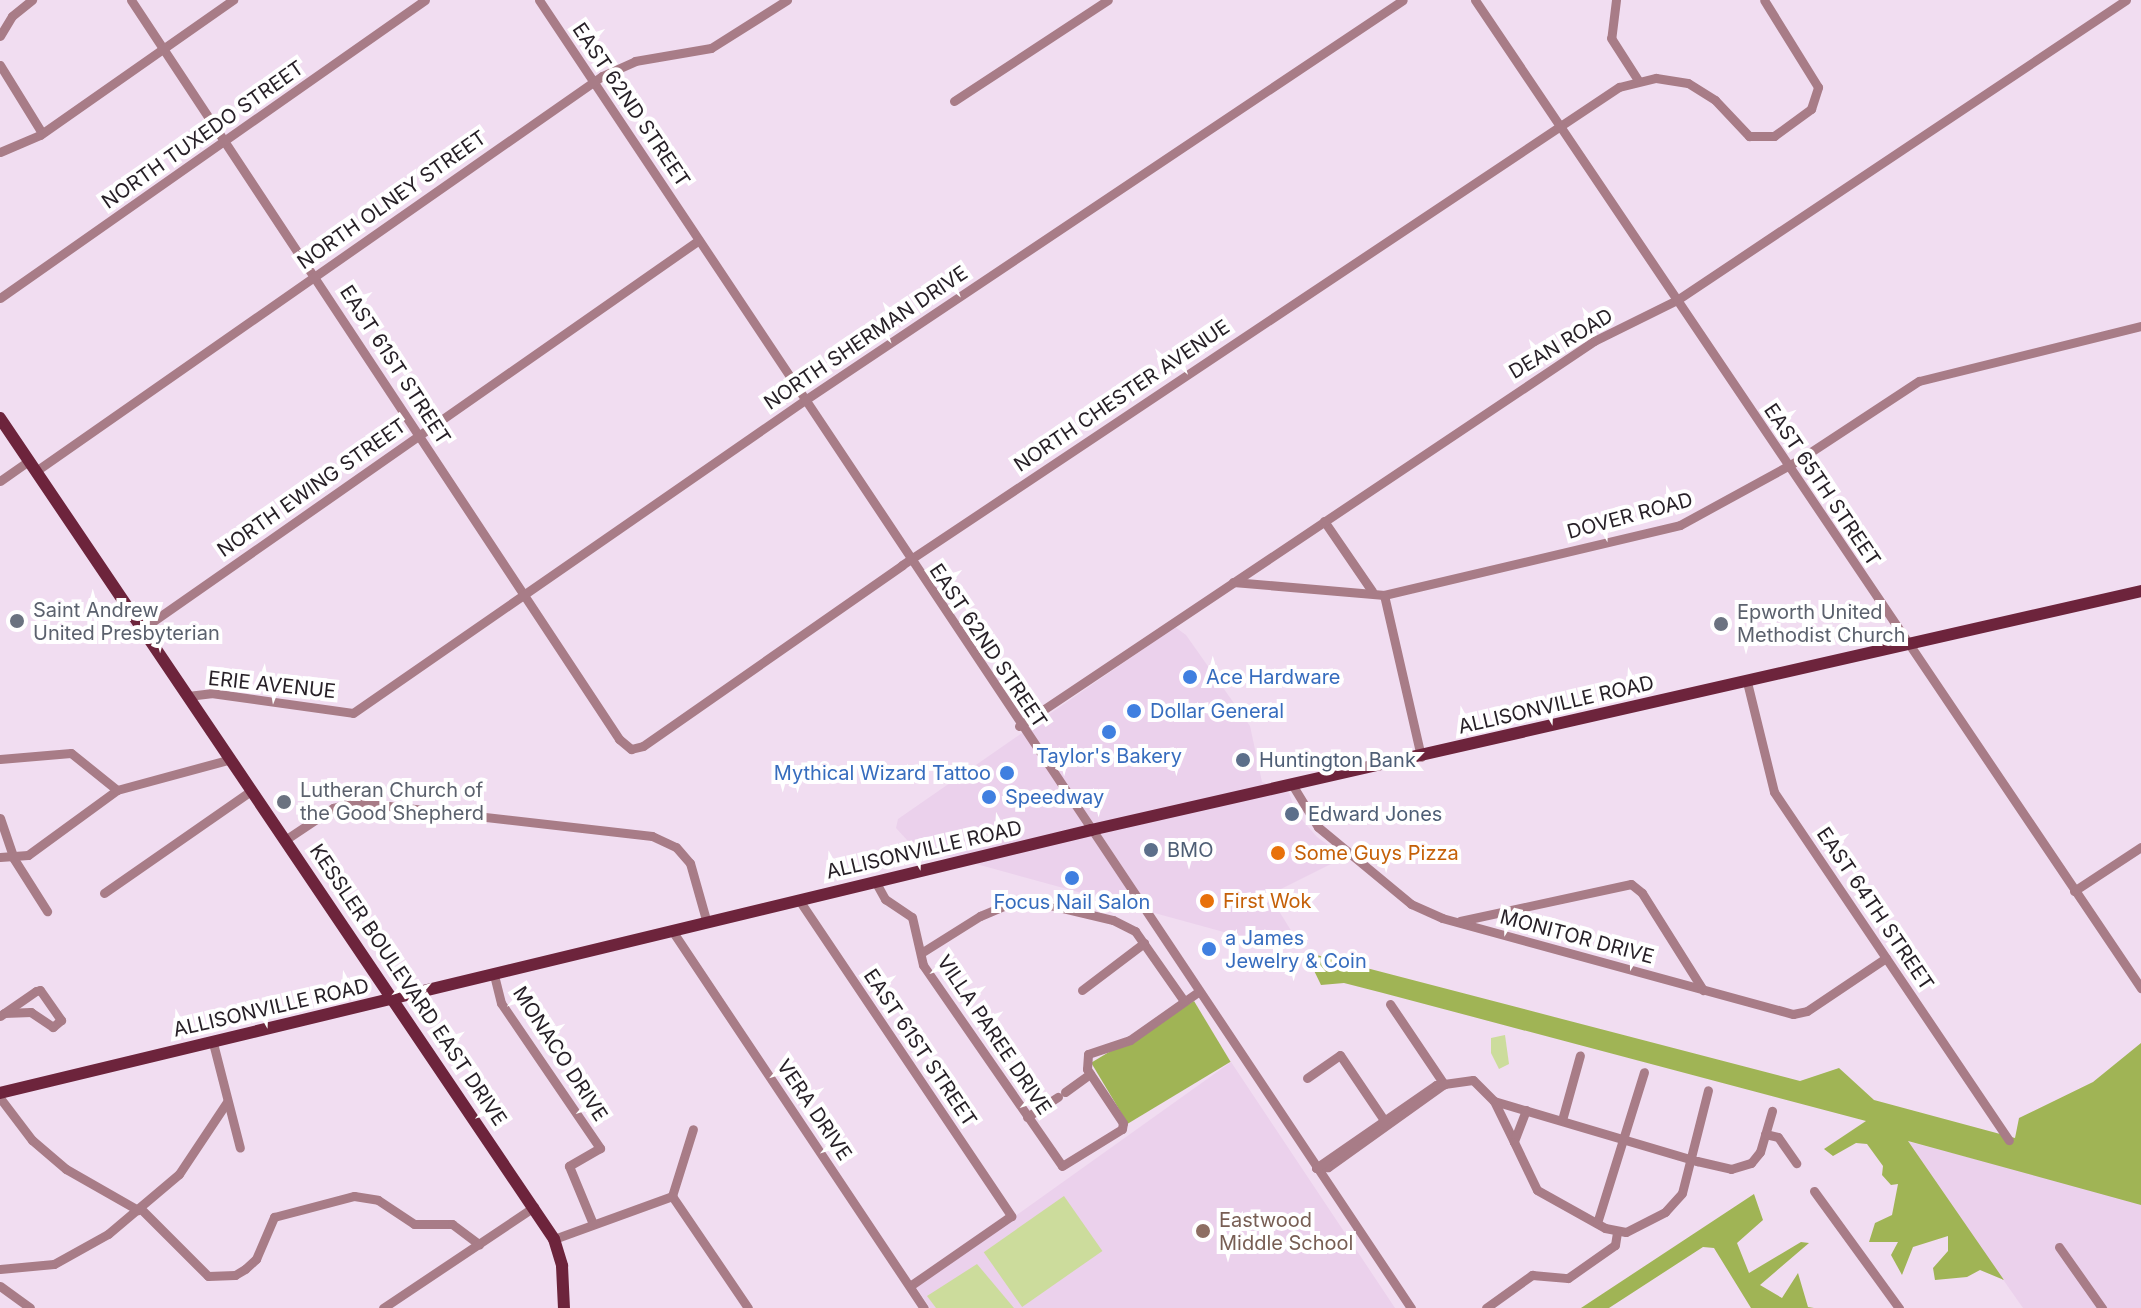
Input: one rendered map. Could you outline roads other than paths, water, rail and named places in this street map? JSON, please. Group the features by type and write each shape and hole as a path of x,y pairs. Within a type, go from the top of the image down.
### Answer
{"main road":[{"name":"KESSLER BOULEVARD EAST DRIVE","path":"0,418 534,1207 554,1239 562,1266 564,1308"},
{"name":"ALLISONVILLE ROAD","path":"0,1095 1091,830 2141,591"}],"street":[{"path":"0,36 10,18 32,0"},
{"name":"EAST 61ST STREET","path":"131,0 619,739 631,749"},
{"path":"0,152 42,133 233,0"},
{"name":"NORTH TUXEDO STREET","path":"0,298 425,0"},
{"name":"EAST 62ND STREET","path":"539,0 1019,726 1411,1308"},
{"name":"NORTH OLNEY STREET","path":"0,481 33,466 315,276 594,81 629,63 717,45 787,0"},
{"path":"954,101 1108,0"},
{"name":"NORTH SHERMAN DRIVE","path":"353,713 805,400 1403,0"},
{"name":"EAST 65TH STREET","path":"1475,0 2141,988"},
{"path":"1616,0 1611,38 1638,80 1665,78 1693,85 1715,100 1749,136 1761,140 1807,113 1817,99 1817,84 1764,0"},
{"name":"DEAN ROAD","path":"1019,726 1594,341 1677,300 2126,0"},
{"path":"0,65 42,133"},
{"name":"NORTH CHESTER AVENUE","path":"631,749 647,743 910,560 1561,125 1638,80"},
{"name":"NORTH EWING STREET","path":"142,629 699,240"},
{"name":"DOVER ROAD","path":"1384,595 1685,523 1927,378 2141,326"},
{"path":"1324,521 1372,591"},
{"path":"1233,582 1372,591 1384,595 1421,757"},
{"name":"EAST 64TH STREET","path":"1747,682 1772,788 2009,1140"},
{"name":"ERIE AVENUE","path":"188,696 211,693 353,713"},
{"path":"0,759 71,753 117,790"},
{"path":"0,857 14,859 29,854 117,790 231,759"},
{"name":"MONITOR DRIVE","path":"1293,786 1310,817 1331,838 1411,904 1457,922 1798,1014 1886,958"},
{"path":"104,893 252,790"},
{"path":"285,840 330,809 354,802 652,836 676,847 690,863 707,923"},
{"path":"0,818 14,859 47,911"},
{"path":"2074,891 2141,847"},
{"name":"VILLA PAREE DRIVE","path":"875,881 885,899 910,913 923,965 1058,1163 1068,1167 1122,1129 1123,1123 1090,1074"},
{"path":"1457,922 1631,884 1642,893 1703,990"},
{"name":"EAST 61ST STREET","path":"799,900 1011,1216 910,1286"},
{"path":"921,953 980,916 1018,900 1101,917 1135,931 1184,1001"},
{"name":"VERA DRIVE","path":"673,932 924,1308"},
{"path":"1082,990 1144,943"},
{"name":"MONACO DRIVE","path":"494,975 501,1003 600,1148 569,1166 593,1224"},
{"path":"40,990 61,1020 53,1027 31,1012 2,1014 40,990"},
{"path":"1027,1117 1090,1074 1088,1054 1130,1040 1170,1016 1198,992"},
{"path":"1390,1004 1444,1084"},
{"path":"213,1043 240,1148"},
{"path":"1307,1078 1340,1055 1386,1123"},
{"path":"1562,1120 1580,1055"},
{"path":"1597,1223 1644,1072"},
{"path":"1316,1168 1328,1167 1444,1084 1461,1078 1476,1081 1494,1101 1543,1195 1617,1232 1636,1229 1670,1208 1684,1188 1708,1090"},
{"path":"0,1095 32,1140 66,1169 139,1209 208,1276 235,1275 245,1269 256,1259 274,1217 354,1196 378,1200 414,1224 452,1224 479,1244"},
{"path":"1494,1101 1689,1158 1743,1168 1757,1157 1772,1111"},
{"path":"0,1269 66,1259 139,1209 185,1167 227,1102"},
{"path":"1514,1142 1526,1110"},
{"path":"672,1196 693,1129"},
{"path":"1765,1134 1778,1137 1796,1163"},
{"path":"1814,1191 1899,1308"},
{"path":"554,1239 672,1196"},
{"path":"672,1196 748,1308"},
{"path":"383,1308 534,1207"},
{"path":"1486,1308 1532,1275 1566,1279 1615,1245 1617,1232"},
{"path":"2059,1247 2102,1308"},
{"path":"0,1286 30,1308"}],"place":[{"name":"Saint Andrew United Presbyterian","path":"17,621"},
{"name":"Epworth United Methodist Church","path":"1721,624"},
{"name":"Ace Hardware","path":"1190,677"},
{"name":"Dollar General","path":"1134,711"},
{"name":"Taylor's Bakery","path":"1109,732"},
{"name":"Huntington Bank","path":"1243,760"},
{"name":"Mythical Wizard Tattoo","path":"1007,773"},
{"name":"Speedway","path":"989,797"},
{"name":"Lutheran Church of the Good Shepherd","path":"284,802"},
{"name":"Edward Jones","path":"1292,814"},
{"name":"BMO","path":"1151,850"},
{"name":"Some Guys Pizza","path":"1278,853"},
{"name":"Focus Nail Salon","path":"1072,878"},
{"name":"First Wok","path":"1207,901"},
{"name":"a James Jewelry & Coin","path":"1209,949"},
{"name":"Eastwood Middle School","path":"1203,1231"}]}
